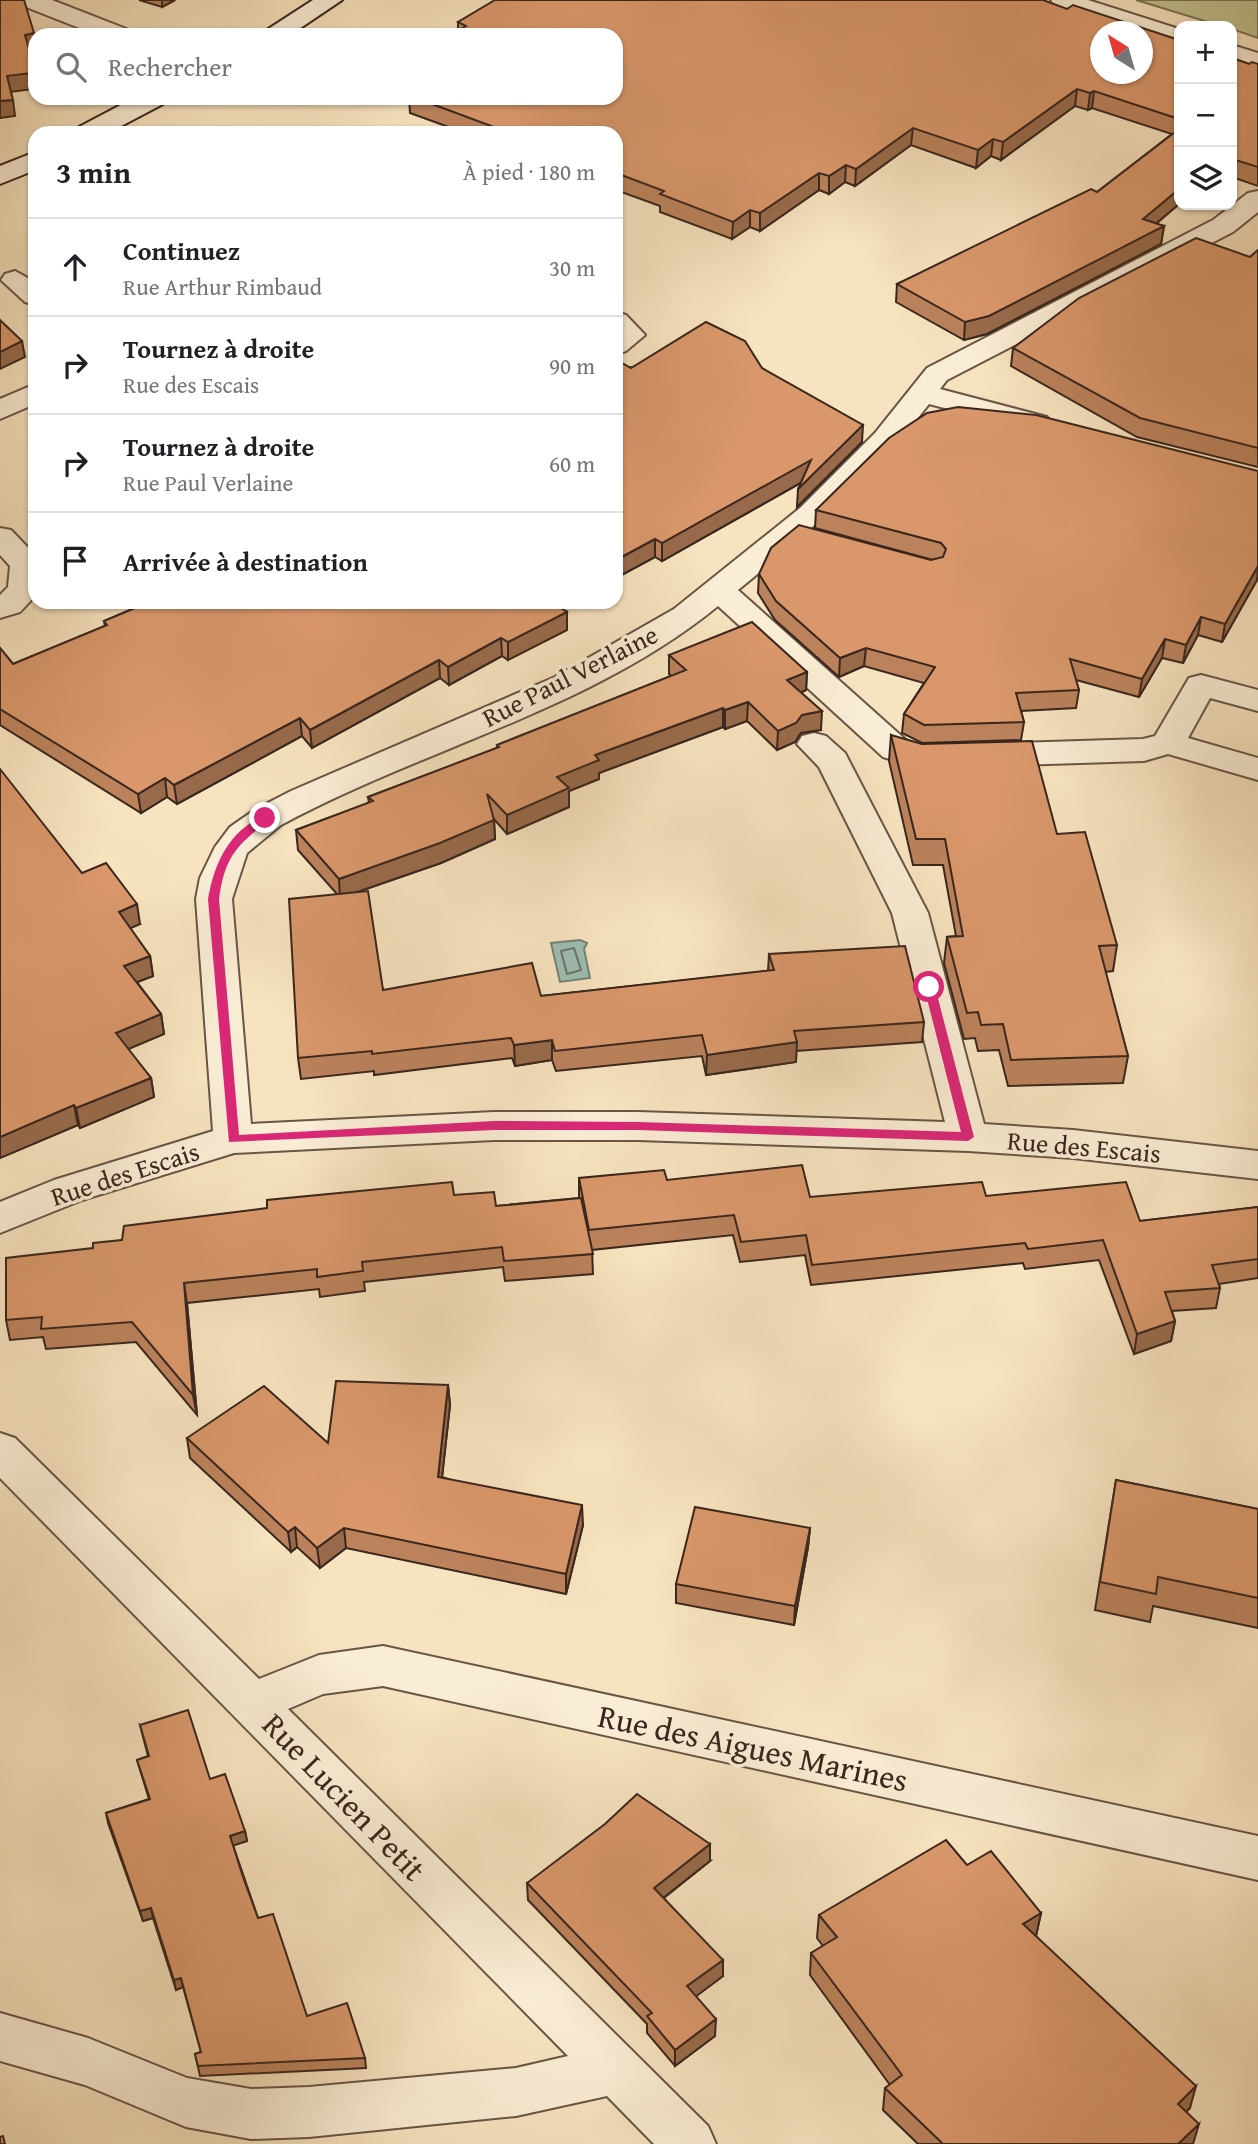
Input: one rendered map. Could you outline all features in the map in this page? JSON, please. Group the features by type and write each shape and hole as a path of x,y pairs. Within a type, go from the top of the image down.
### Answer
{"street":[{"path":"283,28 330,0"},
{"path":"1063,0 1174,35"},
{"path":"41,2 103,28"},
{"path":"1237,55 1258,61"},
{"path":"101,126 141,105"},
{"path":"0,176 28,163"},
{"name":"Rue Paul Verlaine","path":"233,1139 214,899 218,869 235,842 265,818 610,662 686,616 811,515 886,439 937,374 1223,226 1258,199"},
{"path":"623,328 631,335 623,340"},
{"path":"923,394 1067,431"},
{"path":"0,410 28,396"},
{"path":"0,537 26,564 24,589 9,605 0,608"},
{"path":"720,590 895,749 920,757 1144,750 1168,743 1258,769"},
{"path":"1168,743 1201,685 1258,701"},
{"path":"814,744 833,761 910,913 968,1137"},
{"name":"Rue des Escais","path":"0,1218 102,1178 233,1139 494,1126 638,1126 968,1137 1258,1165"},
{"name":"Rue Lucien Petit","path":"0,1450 690,2144"},
{"name":"Rue des Aigues Marines","path":"252,1703 319,1675 383,1666 1258,1858"},
{"path":"0,2037 88,2062 186,2102 251,2114 309,2112 516,2092 614,2070"}],"green space":[{"path":"1136,0 1258,0 1258,38 1237,31 1237,21 1205,21"}],"water":[{"path":"580,940 587,943 584,949 590,978 560,982 551,943"}],"building":[{"path":"0,0 24,0 32,28 28,28 28,34 25,35 28,46 28,73 7,76 13,100 0,101"},
{"path":"495,0 1043,0 1067,9 1073,5 1121,21 1090,21 1090,84 1153,84 1153,31 1174,38 1174,117 1094,91 1090,93 1077,89 1003,142 993,139 978,150 913,128 856,169 846,165 829,176 819,173 760,213 750,210 733,222 660,194 664,191 623,176 623,126 491,126 435,105 623,105 623,28 463,28 466,26 458,22"},
{"path":"1237,60 1258,64 1258,167 1237,161"},
{"path":"1174,133 1174,193 1143,219 1164,226 989,316 965,322 897,284 1091,189 1097,192"},
{"path":"1196,238 1250,257 1258,250 1258,448 1140,418 1013,348 1079,298"},
{"path":"0,320 22,341 0,352"},
{"path":"706,322 745,341 762,368 863,425 798,489 811,460 662,543 655,539 623,556 623,364 631,368"},
{"path":"958,407 1036,415 1258,471 1258,566 1225,624 1201,617 1186,645 1165,639 1142,679 1070,659 1079,690 1016,693 1024,722 924,725 904,714 935,667 866,648 840,658 776,601 759,574 771,548 799,525 931,560 943,557 946,549 941,543 816,510 889,438 927,413"},
{"path":"132,609 562,609 567,612 508,642 501,638 448,667 439,660 310,730 300,718 174,785 165,778 138,794 0,709 0,648 13,664 107,625 104,621"},
{"path":"752,622 807,672 787,680 822,711 802,715 796,723 778,731 748,702 725,710 723,708 595,755 599,760 557,777 569,788 507,815 487,794 494,820 440,843 339,879 296,830 373,801 368,797 499,747 497,745 686,670 669,655"},
{"path":"891,735 922,744 1032,741 1057,834 1085,832 1117,945 1099,946 1128,1056 1011,1060 1003,1024 981,1025 978,1012 967,1013 947,937 963,936 945,839 916,839"},
{"path":"0,769 82,873 106,863 137,904 119,912 150,956 124,966 161,1014 116,1033 151,1078 76,1108 74,1105 0,1137"},
{"path":"368,891 383,990 532,963 541,996 774,970 769,954 905,946 924,1022 794,1031 797,1042 707,1055 702,1035 555,1051 552,1040 514,1045 511,1038 372,1054 372,1051 298,1058 289,899"},
{"path":"802,1165 810,1197 982,1182 986,1196 1126,1182 1140,1221 1258,1207 1258,1259 1212,1265 1220,1288 1165,1292 1175,1321 1137,1334 1103,1240 1028,1249 1025,1243 812,1265 806,1235 741,1242 734,1215 589,1230 579,1178 664,1170 667,1180"},
{"path":"452,1182 454,1195 494,1192 496,1206 581,1198 593,1254 504,1261 502,1247 362,1262 363,1271 317,1277 317,1269 184,1283 193,1395 132,1322 41,1329 42,1317 6,1320 6,1258 93,1248 93,1243 122,1240 124,1226 267,1208 267,1200"},
{"path":"336,1381 448,1385 438,1477 582,1505 566,1574 344,1528 317,1548 295,1527 288,1532 187,1438 264,1386 328,1443"},
{"path":"1116,1480 1258,1509 1258,1598 1158,1577 1156,1594 1100,1582"},
{"path":"695,1507 810,1528 795,1606 676,1584"},
{"path":"188,1710 210,1779 225,1774 245,1831 230,1836 243,1877 258,1918 273,1914 307,2016 347,2003 365,2058 198,2066 195,2054 201,2052 181,1978 174,1980 151,1908 140,1911 106,1813 150,1799 137,1760 149,1756 140,1725"},
{"path":"637,1794 710,1844 654,1888 723,1960 687,1986 716,2019 675,2050 647,2016 652,2013 527,1883 605,1824"},
{"path":"946,1840 967,1865 991,1851 1041,1913 1023,1924 1196,2086 1178,2104 1199,2124 1178,2144 943,2144 885,2088 902,2075 811,1953 837,1937 819,1915"}],"route":[{"path":"265,818 235,842 218,869 214,899 233,1139 494,1126 638,1126 968,1137 929,987"}]}
